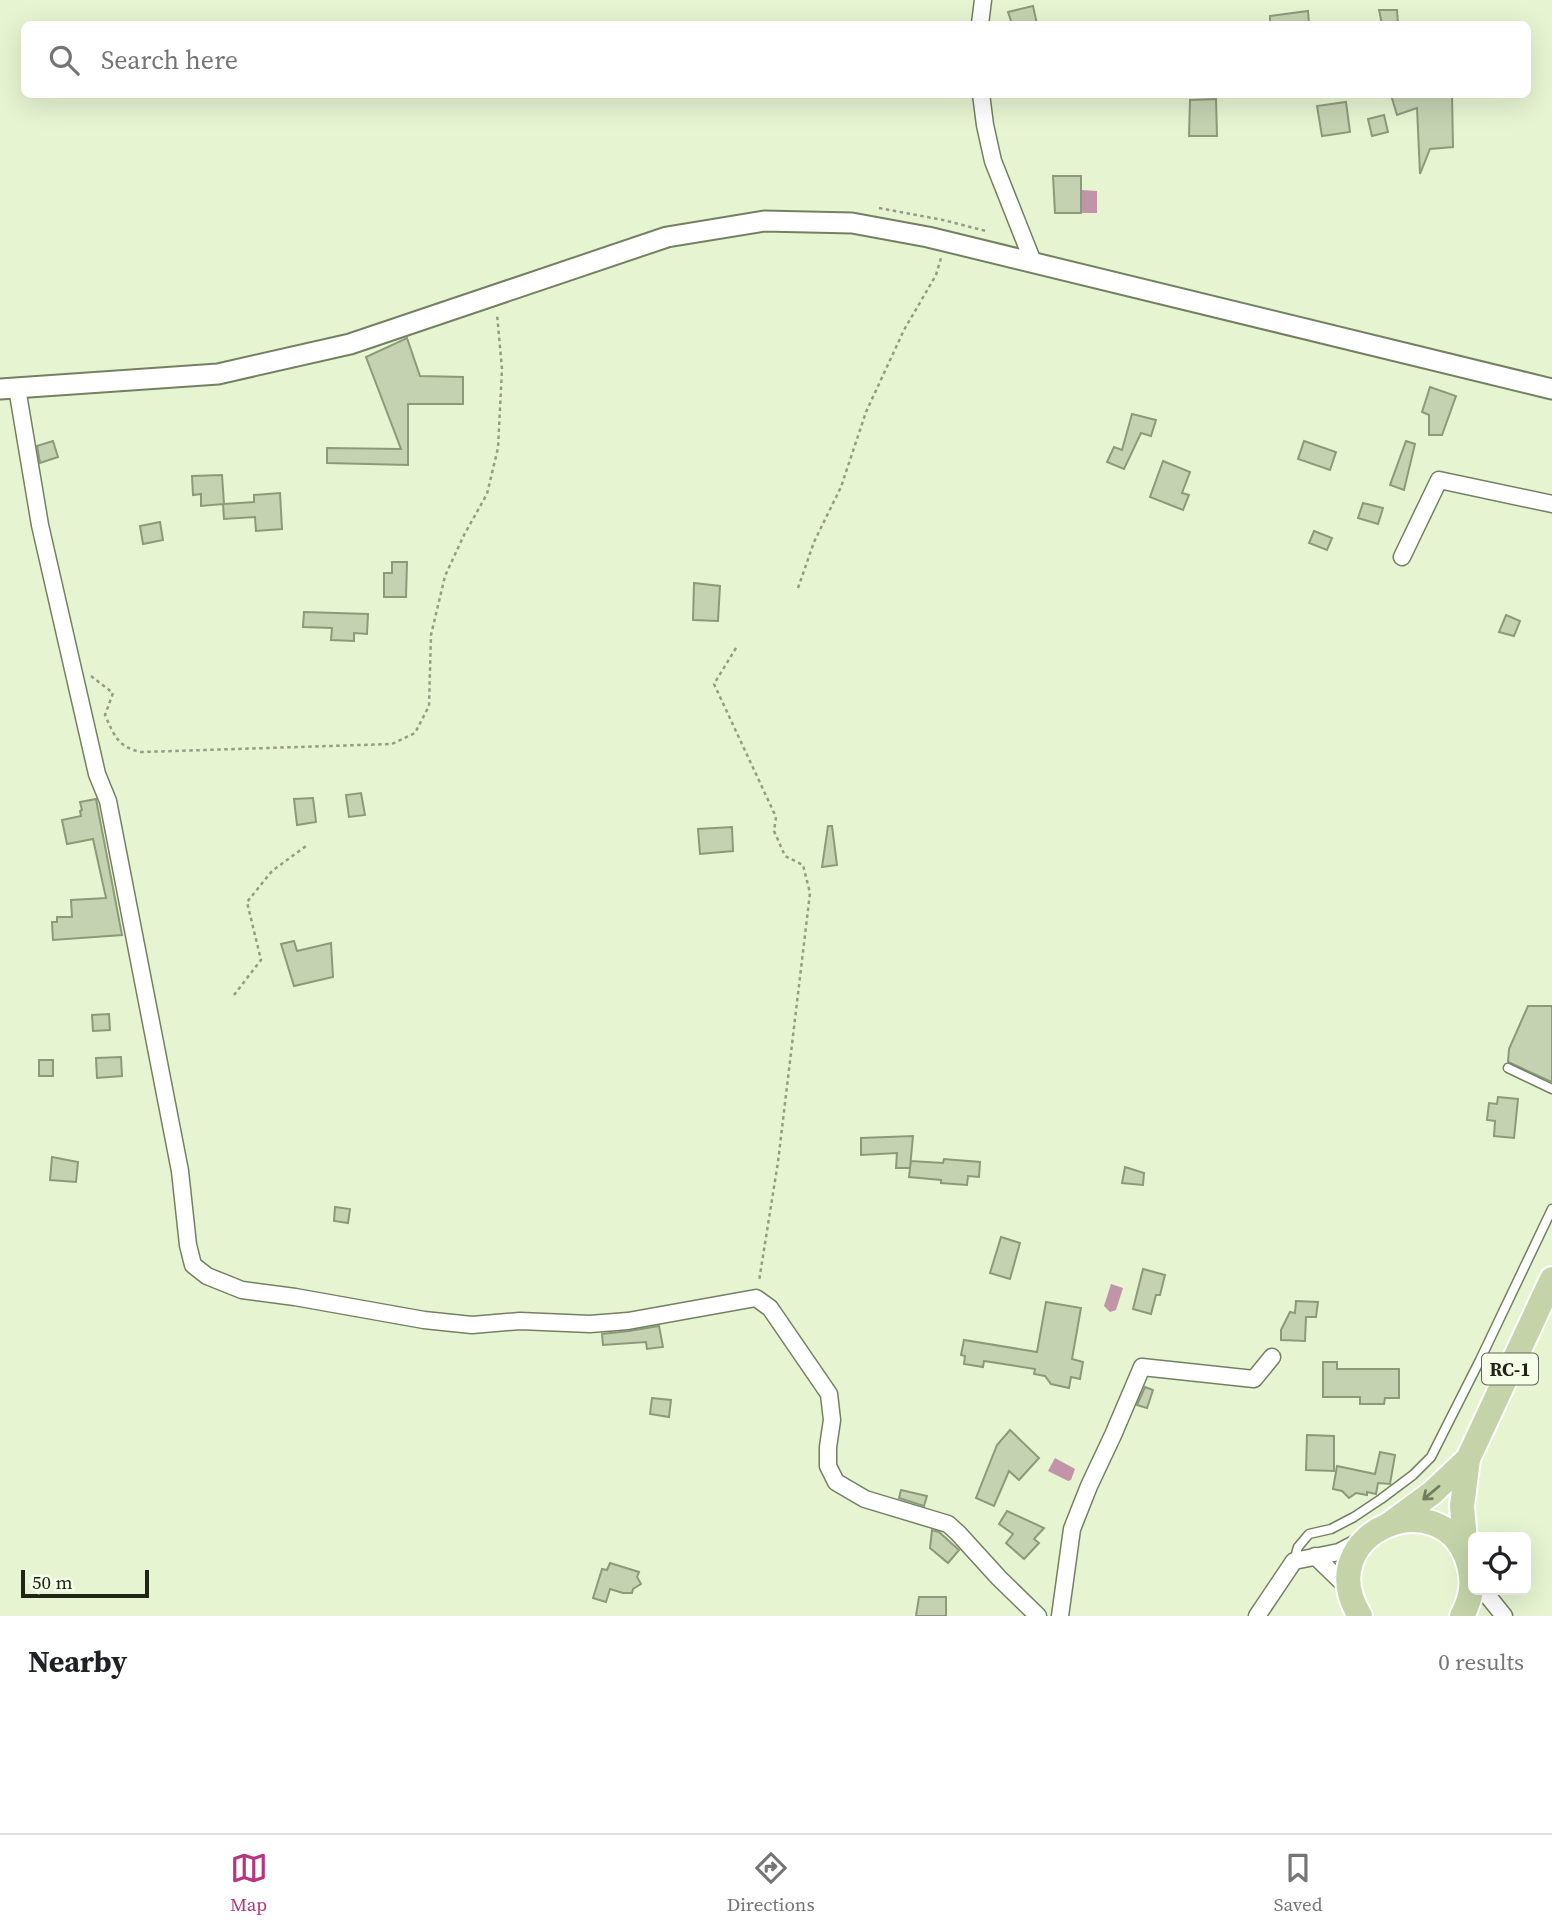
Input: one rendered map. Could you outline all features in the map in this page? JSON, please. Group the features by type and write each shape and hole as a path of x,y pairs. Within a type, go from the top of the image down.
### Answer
{"main road":[{"name":"RC-1","path":"1468,1560 1462,1506 1468,1458 1552,1279"},
{"name":"RC-1","path":"1349,1588 1350,1568 1355,1553 1367,1538 1432,1493 1468,1458"},
{"name":"RC-1","path":"1391,1523 1410,1520 1435,1524 1455,1538 1466,1553"},
{"path":"1349,1588 1353,1605 1360,1616"},
{"name":"RC-1","path":"1462,1616 1471,1595"}],"street":[{"path":"981,21 983,0"},
{"path":"982,98 993,161 1033,262"},
{"path":"1038,1616 948,1524 865,1499 836,1482 828,1466 832,1420 829,1394 770,1308 756,1298 628,1321 590,1324 520,1321 472,1325 424,1320 242,1290 207,1276 193,1265 188,1245 180,1171 108,801 97,774 9,388 218,374 350,344 667,237 764,221 852,223 946,241 1552,389"},
{"path":"1402,557 1439,480 1552,504"},
{"path":"1060,1616 1072,1529 1142,1367 1254,1379 1272,1357"},
{"path":"1256,1616 1294,1561 1339,1552 1367,1538"},
{"path":"1314,1556 1349,1588"},
{"path":"1487,1595 1504,1616"}],"lane":[{"path":"1508,1068 1552,1089"},
{"path":"1294,1561 1298,1547 1309,1534 1331,1530 1354,1517 1402,1483 1431,1457 1552,1209"}],"path":[{"path":"877,208 943,220 1024,241"},
{"path":"798,589 814,542 841,487 866,412 904,330 936,275 946,241"},
{"path":"72,660 113,693 105,715 114,736 129,750 142,752 392,744 415,733 429,706 431,635 445,576 487,494 498,448 502,369 496,295"},
{"path":"737,648 714,684 776,817 774,831 785,856 803,865 810,893 778,1162 756,1298"},
{"path":"234,995 261,960 247,902 272,871 306,846"}],"shaded area":[{"path":"1081,190 1097,191 1097,213 1081,213"},
{"path":"1111,1284 1123,1288 1116,1310 1110,1312 1104,1306"},
{"path":"1055,1458 1075,1469 1071,1480 1048,1471"}],"building":[{"path":"1033,6 1036,21 1011,21 1008,12"},
{"path":"1379,10 1397,10 1398,21 1381,21"},
{"path":"1308,11 1309,21 1270,21 1270,16"},
{"path":"1392,98 1452,98 1453,147 1430,149 1420,174 1417,108 1397,115"},
{"path":"1216,99 1217,136 1189,136 1190,100"},
{"path":"1346,102 1350,132 1322,136 1317,106"},
{"path":"1384,115 1388,132 1372,136 1368,119"},
{"path":"1053,176 1081,176 1081,213 1055,213"},
{"path":"407,338 420,376 463,377 463,404 408,404 408,465 327,463 327,448 401,449 366,357"},
{"path":"1430,387 1456,396 1442,435 1429,435 1429,415 1422,412"},
{"path":"1132,414 1156,420 1151,436 1141,433 1124,469 1107,462 1114,447 1122,450"},
{"path":"53,441 58,457 40,463 37,446"},
{"path":"1304,441 1336,452 1330,470 1298,459"},
{"path":"1406,441 1415,444 1404,490 1390,485"},
{"path":"1163,461 1190,472 1182,493 1189,495 1183,510 1150,497"},
{"path":"222,475 224,504 254,502 254,495 280,493 282,529 256,531 255,517 224,519 223,504 201,506 201,494 193,495 192,476"},
{"path":"1363,503 1383,508 1378,524 1358,518"},
{"path":"160,522 163,540 143,544 140,526"},
{"path":"1314,531 1332,538 1327,550 1309,543"},
{"path":"392,562 407,562 406,597 384,597 384,573 392,573"},
{"path":"694,583 720,586 718,621 693,620"},
{"path":"304,612 368,614 367,634 354,633 354,641 331,640 332,628 303,627"},
{"path":"1506,615 1520,621 1514,636 1499,632"},
{"path":"361,793 365,815 349,817 346,795"},
{"path":"313,798 316,822 297,825 294,799"},
{"path":"96,799 122,935 53,940 52,922 57,922 57,917 72,917 71,900 106,898 93,839 67,844 62,820 81,816 80,802"},
{"path":"828,826 832,826 837,865 822,867"},
{"path":"732,827 733,851 700,854 698,829"},
{"path":"294,941 297,951 331,943 333,977 294,986 281,944"},
{"path":"1528,1006 1552,1006 1552,1082 1508,1062 1509,1049"},
{"path":"109,1014 110,1030 93,1031 92,1015"},
{"path":"121,1057 122,1076 97,1078 96,1058"},
{"path":"39,1060 53,1060 53,1076 39,1076"},
{"path":"1498,1097 1518,1099 1514,1138 1494,1136 1495,1121 1487,1120 1489,1103 1497,1104"},
{"path":"913,1136 910,1168 896,1168 897,1153 861,1155 861,1138"},
{"path":"52,1157 78,1162 76,1182 50,1180"},
{"path":"944,1159 980,1162 979,1177 968,1176 967,1185 909,1177 911,1161 943,1163"},
{"path":"1125,1167 1144,1173 1143,1185 1122,1183"},
{"path":"335,1207 350,1209 348,1223 334,1221"},
{"path":"1001,1237 1020,1243 1010,1279 990,1273"},
{"path":"1143,1269 1165,1275 1151,1314 1133,1309"},
{"path":"1296,1301 1318,1302 1316,1317 1306,1317 1305,1341 1281,1340 1281,1330 1290,1312 1295,1313"},
{"path":"1046,1302 1081,1308 1072,1359 1083,1362 1080,1379 1071,1377 1069,1388 1051,1384 1045,1376 1034,1374 1035,1369 984,1361 983,1367 964,1364 965,1356 961,1355 964,1340 1037,1352"},
{"path":"659,1326 663,1347 647,1349 646,1342 603,1345 602,1334"},
{"path":"1323,1362 1337,1362 1337,1369 1399,1369 1399,1398 1385,1398 1384,1404 1360,1404 1360,1397 1323,1397"},
{"path":"1145,1387 1153,1390 1147,1408 1137,1405"},
{"path":"652,1398 671,1400 669,1417 650,1414"},
{"path":"1010,1430 1039,1458 1019,1480 1009,1471 994,1506 976,1498 997,1445"},
{"path":"1307,1435 1334,1436 1334,1471 1306,1470"},
{"path":"1380,1452 1395,1455 1390,1484 1378,1483 1376,1494 1356,1493 1349,1498 1342,1491 1333,1489 1337,1466 1375,1474"},
{"path":"901,1490 927,1496 924,1506 899,1498"},
{"path":"1007,1511 1044,1528 1034,1539 1039,1543 1024,1559 1006,1543 1013,1534 999,1524"},
{"path":"932,1530 939,1532 959,1550 948,1563 930,1548"},
{"path":"610,1563 639,1572 637,1577 641,1584 633,1589 632,1593 610,1589 606,1602 593,1598 602,1569 607,1570"},
{"path":"919,1597 946,1597 946,1616 916,1616"}]}
